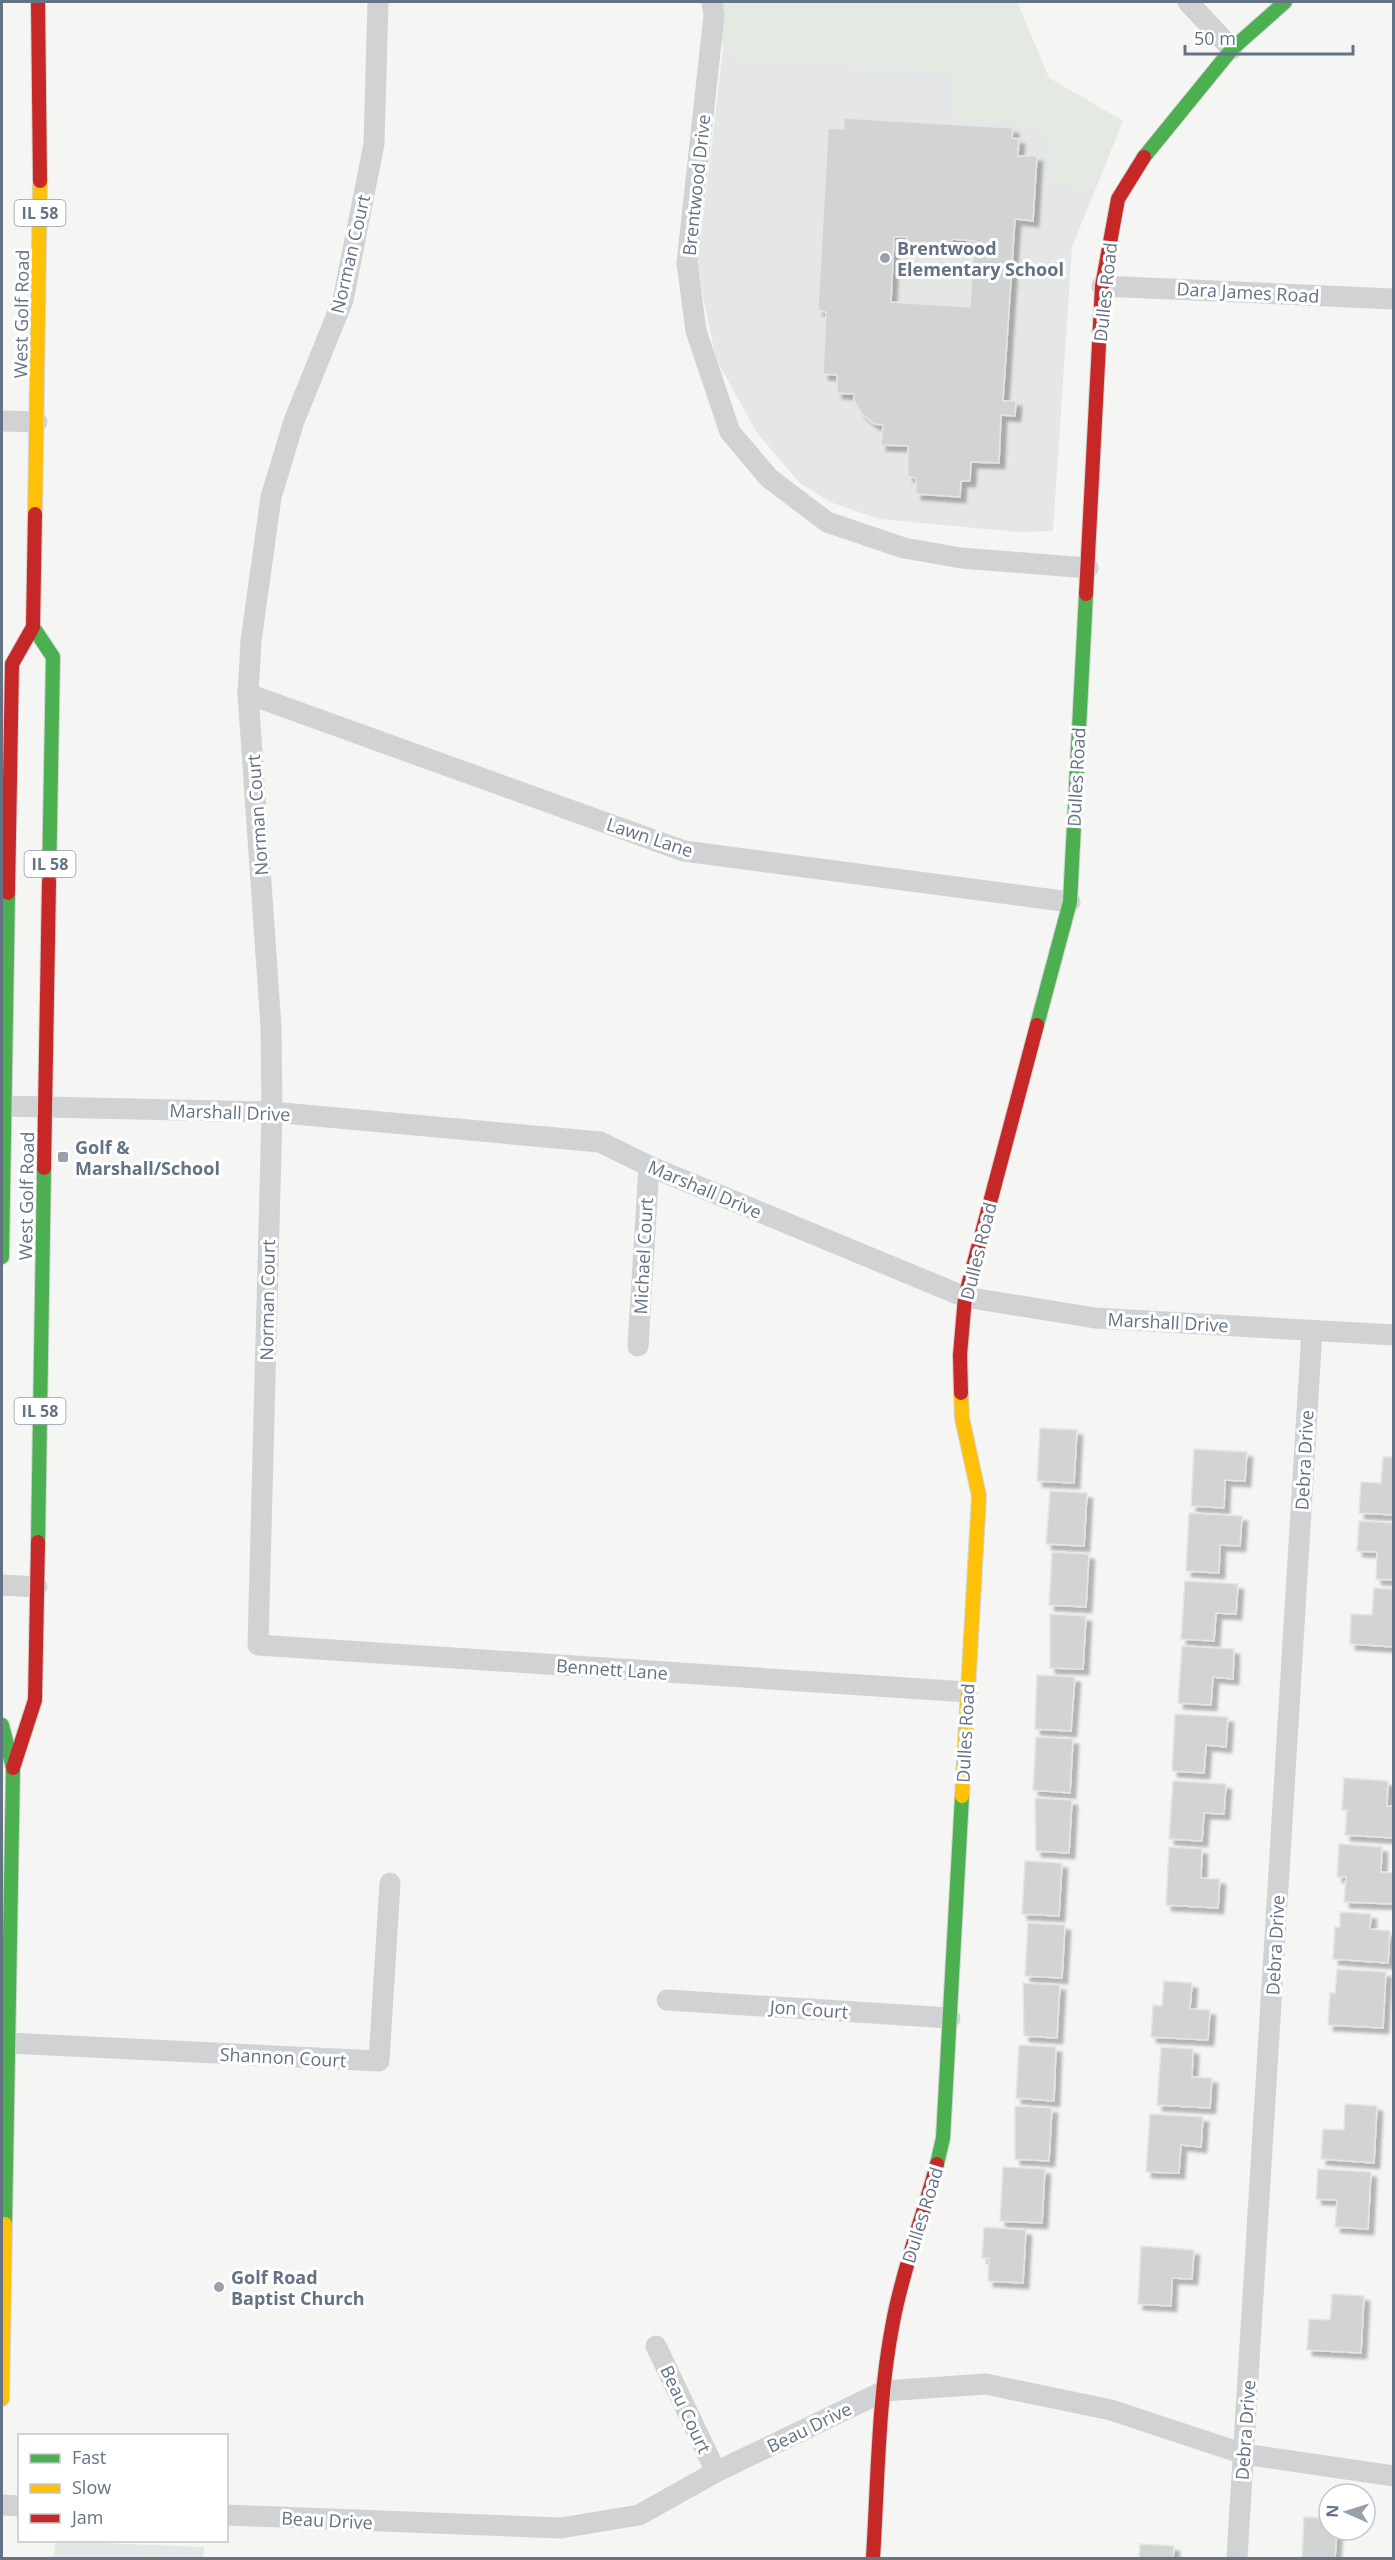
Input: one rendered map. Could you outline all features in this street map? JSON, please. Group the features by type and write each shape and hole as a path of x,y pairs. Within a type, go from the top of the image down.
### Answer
{"main road":[{"name":"West Golf Road","path":"2,1257 6,759 12,664 33,627 40,222 38,2"},
{"name":"Dulles Road","path":"873,2559 884,2391 899,2291 936,2175 943,2138 979,1496 962,1418 960,1355 965,1297 1070,902 1102,286 1118,199 1151,146 1232,49 1285,2"},
{"name":"West Golf Road","path":"2,2399 8,2043 6,1925 14,1768 35,1700 37,1587 53,657 33,627"},
{"name":"West Golf Road","path":"2,1725 14,1768"}],"street":[{"name":"Norman Court","path":"258,1645 272,1112 271,1027 248,694 251,641 271,497 294,421 343,300 374,144 378,2"},
{"name":"Brentwood Drive","path":"712,2 714,15 687,263 696,331 730,432 769,478 826,522 904,548 961,558 1088,568"},
{"path":"1188,2 1232,49"},
{"name":"Dara James Road","path":"1102,286 1394,299"},
{"path":"2,421 37,422"},
{"name":"Lawn Lane","path":"248,694 684,851 1070,902"},
{"name":"Marshall Drive","path":"3,1106 272,1112 600,1142 649,1166 965,1297 1095,1318 1394,1335"},
{"name":"Michael Court","path":"638,1346 649,1166"},
{"name":"Debra Drive","path":"1237,2559 1312,1331"},
{"path":"2,1585 37,1587"},
{"name":"Bennett Lane","path":"258,1645 967,1692"},
{"name":"Shannon Court","path":"8,2043 380,2061 390,1883"},
{"name":"Jon Court","path":"667,2000 950,2018"},
{"name":"Beau Court","path":"656,2346 716,2472"},
{"name":"Beau Drive","path":"228,2515 561,2528 639,2515 716,2472 884,2391 986,2384 1111,2410 1244,2454 1394,2476"},
{"path":"2,2505 18,2506"}],"shaded area":[{"name":"Brentwood Elementary School","path":"720,2 1017,2 1049,78 1123,121 1072,247 1053,531 1018,532 879,519 830,502 800,483 757,433 716,359 697,268 723,50"},
{"path":"720,2 1017,2 1049,78 1123,121 1090,189 1050,183 1051,144 1033,124 953,119 954,72 739,60 740,51 723,50"},
{"path":"55,2542 204,2547 203,2558 54,2558"}],"building":[{"path":"844,118 1013,128 1012,138 1019,139 1018,156 1037,156 1033,221 1015,219 1003,401 1016,401 1015,416 1001,415 999,463 971,462 970,481 961,481 960,497 916,494 916,478 908,476 908,446 881,445 883,425 874,424 861,413 854,400 854,394 837,393 837,375 823,374 826,312 818,310 828,128 844,129","holes":["894,237 907,237 907,246 951,249 952,239 974,241 970,307 891,302"]},
{"path":"1040,1428 1077,1430 1074,1483 1037,1481"},
{"path":"1194,1449 1247,1452 1245,1481 1225,1480 1224,1508 1191,1506"},
{"path":"1383,1457 1394,1457 1394,1515 1359,1513 1361,1482 1381,1483"},
{"path":"1050,1491 1087,1493 1084,1546 1046,1544"},
{"path":"1189,1513 1242,1516 1240,1546 1220,1545 1219,1573 1186,1571"},
{"path":"1359,1521 1394,1523 1394,1580 1376,1579 1377,1552 1357,1551"},
{"path":"1052,1552 1089,1554 1086,1607 1049,1605"},
{"path":"1185,1581 1238,1584 1236,1614 1216,1613 1214,1641 1181,1639"},
{"path":"1374,1588 1394,1589 1394,1647 1350,1644 1351,1614 1372,1615"},
{"path":"1050,1614 1086,1616 1083,1669 1050,1668"},
{"path":"1182,1646 1234,1649 1233,1679 1213,1677 1211,1705 1178,1703"},
{"path":"1037,1675 1075,1677 1071,1731 1035,1729"},
{"path":"1175,1714 1228,1717 1226,1747 1206,1745 1204,1773 1172,1771"},
{"path":"1036,1737 1073,1739 1070,1793 1033,1790"},
{"path":"1344,1778 1388,1781 1387,1806 1394,1806 1394,1838 1345,1835 1347,1810 1342,1810"},
{"path":"1173,1781 1226,1784 1224,1814 1204,1813 1202,1841 1169,1839"},
{"path":"1035,1798 1072,1800 1069,1853 1036,1851"},
{"path":"1339,1844 1382,1847 1381,1872 1394,1873 1394,1904 1344,1902 1346,1877 1337,1877"},
{"path":"1169,1847 1202,1849 1201,1878 1220,1879 1218,1908 1166,1905"},
{"path":"1025,1861 1062,1863 1059,1916 1022,1914"},
{"path":"1340,1912 1371,1914 1370,1929 1390,1931 1388,1963 1333,1959 1335,1927 1340,1927"},
{"path":"1028,1923 1065,1925 1062,1978 1025,1976"},
{"path":"1337,1969 1386,1972 1383,2028 1328,2025 1330,1993 1335,1993"},
{"path":"1164,1981 1192,1983 1190,2009 1210,2010 1208,2040 1151,2037 1153,2005 1162,2006"},
{"path":"1023,1983 1060,1985 1057,2038 1024,2036"},
{"path":"1019,2045 1056,2047 1054,2101 1016,2098"},
{"path":"1161,2047 1193,2049 1192,2077 1212,2078 1210,2108 1157,2105"},
{"path":"1345,2104 1377,2106 1374,2163 1321,2159 1323,2129 1344,2130"},
{"path":"1015,2106 1052,2108 1049,2161 1015,2159"},
{"path":"1150,2114 1203,2117 1201,2147 1181,2145 1179,2173 1146,2172"},
{"path":"1003,2167 1045,2169 1042,2223 1000,2221"},
{"path":"1318,2169 1371,2172 1368,2229 1335,2227 1337,2200 1316,2199"},
{"path":"984,2227 1026,2230 1023,2283 988,2281 989,2258 982,2258"},
{"path":"1141,2246 1194,2250 1192,2279 1172,2278 1171,2306 1138,2304"},
{"path":"1332,2294 1364,2296 1361,2353 1307,2350 1309,2319 1330,2320"},
{"path":"1304,2517 1317,2518 1317,2542 1336,2542 1335,2558 1302,2558"},
{"path":"1140,2544 1174,2546 1173,2558 1139,2558"}],"traffic: fast":[{"path":"1144,157 1232,49 1285,2"},
{"path":"1037,1025 1070,902 1086,594"},
{"path":"33,627 53,657 49,882"},
{"path":"2,1257 8,893"},
{"path":"38,1542 44,1168"},
{"path":"2,1725 13,1768 5,2224"},
{"path":"937,2164 943,2138 962,1796"}],"traffic: slow":[{"path":"35,514 40,181"},
{"path":"961,1393 962,1418 979,1496 962,1796"},
{"path":"2,2399 5,2224"}],"traffic: jam":[{"path":"38,2 40,181"},
{"path":"1086,594 1102,286 1118,199 1144,157"},
{"path":"8,893 12,664 33,627 35,514"},
{"path":"44,1168 49,882"},
{"path":"961,1393 960,1355 965,1297 1037,1025"},
{"path":"13,1768 35,1700 38,1542"},
{"path":"873,2558 879,2439 888,2351 902,2282 937,2164"}],"place":[{"name":"Brentwood Elementary School","path":"885,258"},
{"name":"Golf & Marshall/School","path":"63,1157"},
{"name":"Golf Road Baptist Church","path":"219,2287"}]}
